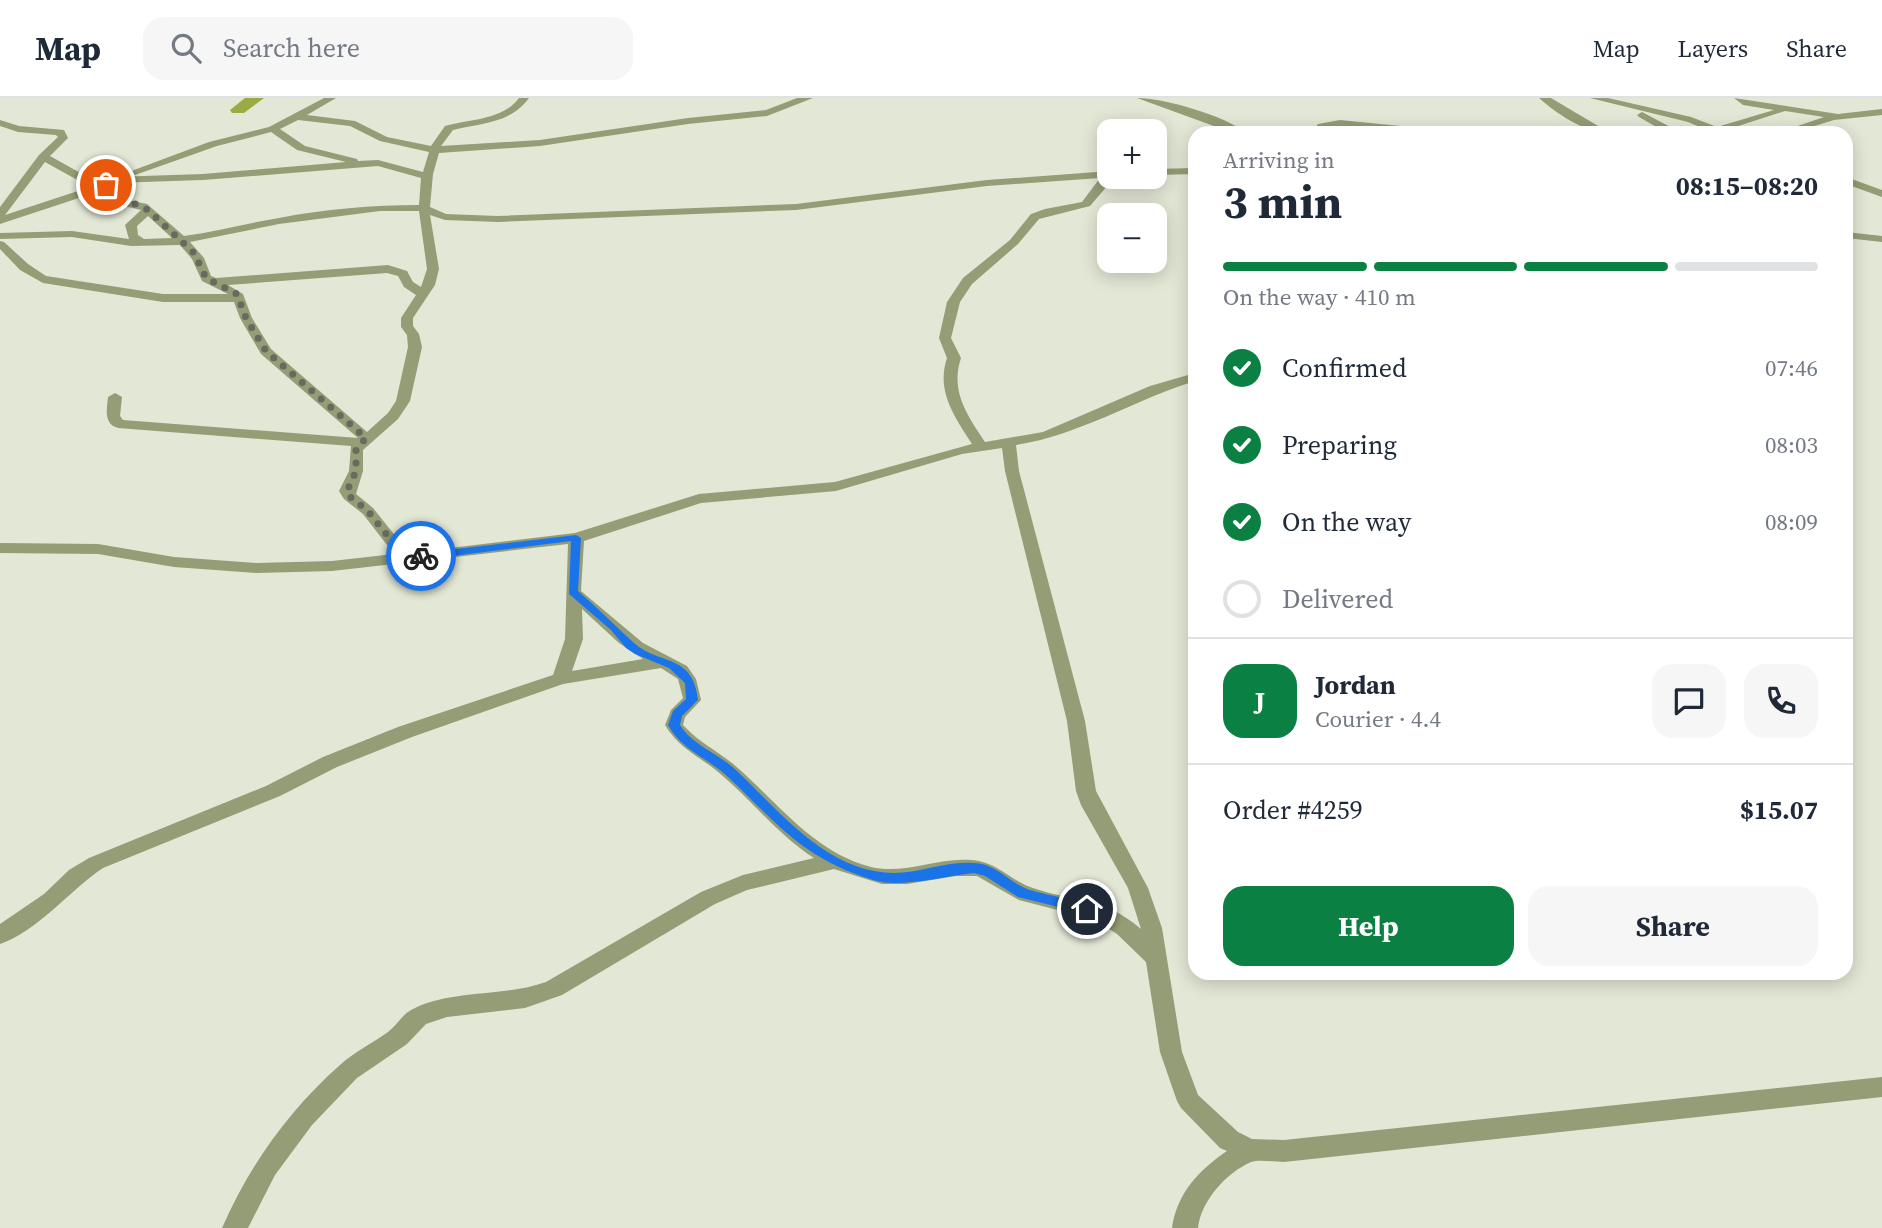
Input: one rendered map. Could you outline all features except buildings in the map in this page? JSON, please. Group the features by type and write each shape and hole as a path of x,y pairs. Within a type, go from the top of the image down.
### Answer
{"street":[{"path":"0,218 98,188 213,144 273,129 331,98"},
{"path":"405,558 368,511 349,496 347,491 356,471 356,449 393,416 403,401 415,347 407,327 407,318 434,274 425,229 427,176 434,150 449,128 505,116 515,111 524,98"},
{"path":"298,117 352,123 384,139 434,150 528,144 688,121 767,113 808,98"},
{"path":"1142,98 1227,126"},
{"path":"1544,98 1588,126"},
{"path":"1594,98 1691,120 1703,126"},
{"path":"1594,98 1636,113 1661,126"},
{"path":"1742,100 1752,118"},
{"path":"1742,100 1838,116"},
{"path":"1731,126 1775,112 1805,109"},
{"path":"1805,126 1838,116 1882,112"},
{"path":"1322,126 1340,123 1370,126"},
{"path":"0,124 18,130 57,131 63,134 63,138 43,158 0,218"},
{"path":"273,129 302,148 367,164"},
{"path":"43,158 80,177 115,201 136,204 148,210 198,258 206,278 239,298 246,318 266,351 363,440"},
{"path":"80,177 117,181 367,164 389,165 427,176"},
{"path":"1167,172 1188,171"},
{"path":"0,236 72,234 142,243 181,240 365,210 426,209 445,217 498,219 786,207 1013,180 1097,176"},
{"path":"1853,183 1882,194"},
{"path":"980,445 960,415 950,390 949,373 954,358 946,338 951,328 952,304 971,278 1010,245 1033,218 1051,210 1082,206 1090,202 1097,189"},
{"path":"142,243 132,236 131,225 148,210"},
{"path":"1853,235 1882,239"},
{"path":"3,248 97,239"},
{"path":"3,248 24,267 43,279 163,298 239,298"},
{"path":"214,282 388,269 403,274 408,284 423,295"},
{"path":"0,548 98,549 174,562 257,568 332,566 576,538 645,519 699,499 836,486 980,445 1046,436 1082,424 1155,389 1188,379"},
{"path":"115,397 114,421 118,425 197,432 363,440"},
{"path":"1008,442 1012,471 1076,721 1086,790 1091,805 1138,888 1151,928 1171,1052 1189,1101 1229,1140 1250,1150 1324,1147 1882,1087"},
{"path":"561,679 574,639 576,538"},
{"path":"573,592 630,645 661,662 673,665 690,682 692,700 677,714 674,725 678,731 689,743 730,771 809,846 835,861 870,874 894,878 959,867 989,872 1023,893 1101,913 1128,930 1154,958"},
{"path":"0,935 51,900 76,876 113,855 273,791 374,744 561,679 661,662"},
{"path":"235,1228 266,1167 304,1117 349,1071 399,1037 418,1017 447,1009 525,999 554,989 708,898 743,883 835,861"},
{"path":"1185,1228 1185,1220 1202,1187 1218,1169 1250,1150"}],"waterway":[{"path":"238,110 256,98"}],"way so far":[{"path":"106,185 98,188 107,197 118,202 143,206 183,241 198,258 206,278 237,294 246,318 266,351 326,400 346,422 366,438 356,449 356,471 347,491 349,496 368,511 405,558 421,556"}],"route":[{"path":"421,556 576,538 573,592 639,652 673,665 690,682 692,700 677,714 674,725 678,731 689,743 730,771 809,846 835,861 870,874 894,878 974,867 989,872 1023,893 1087,909"}]}
